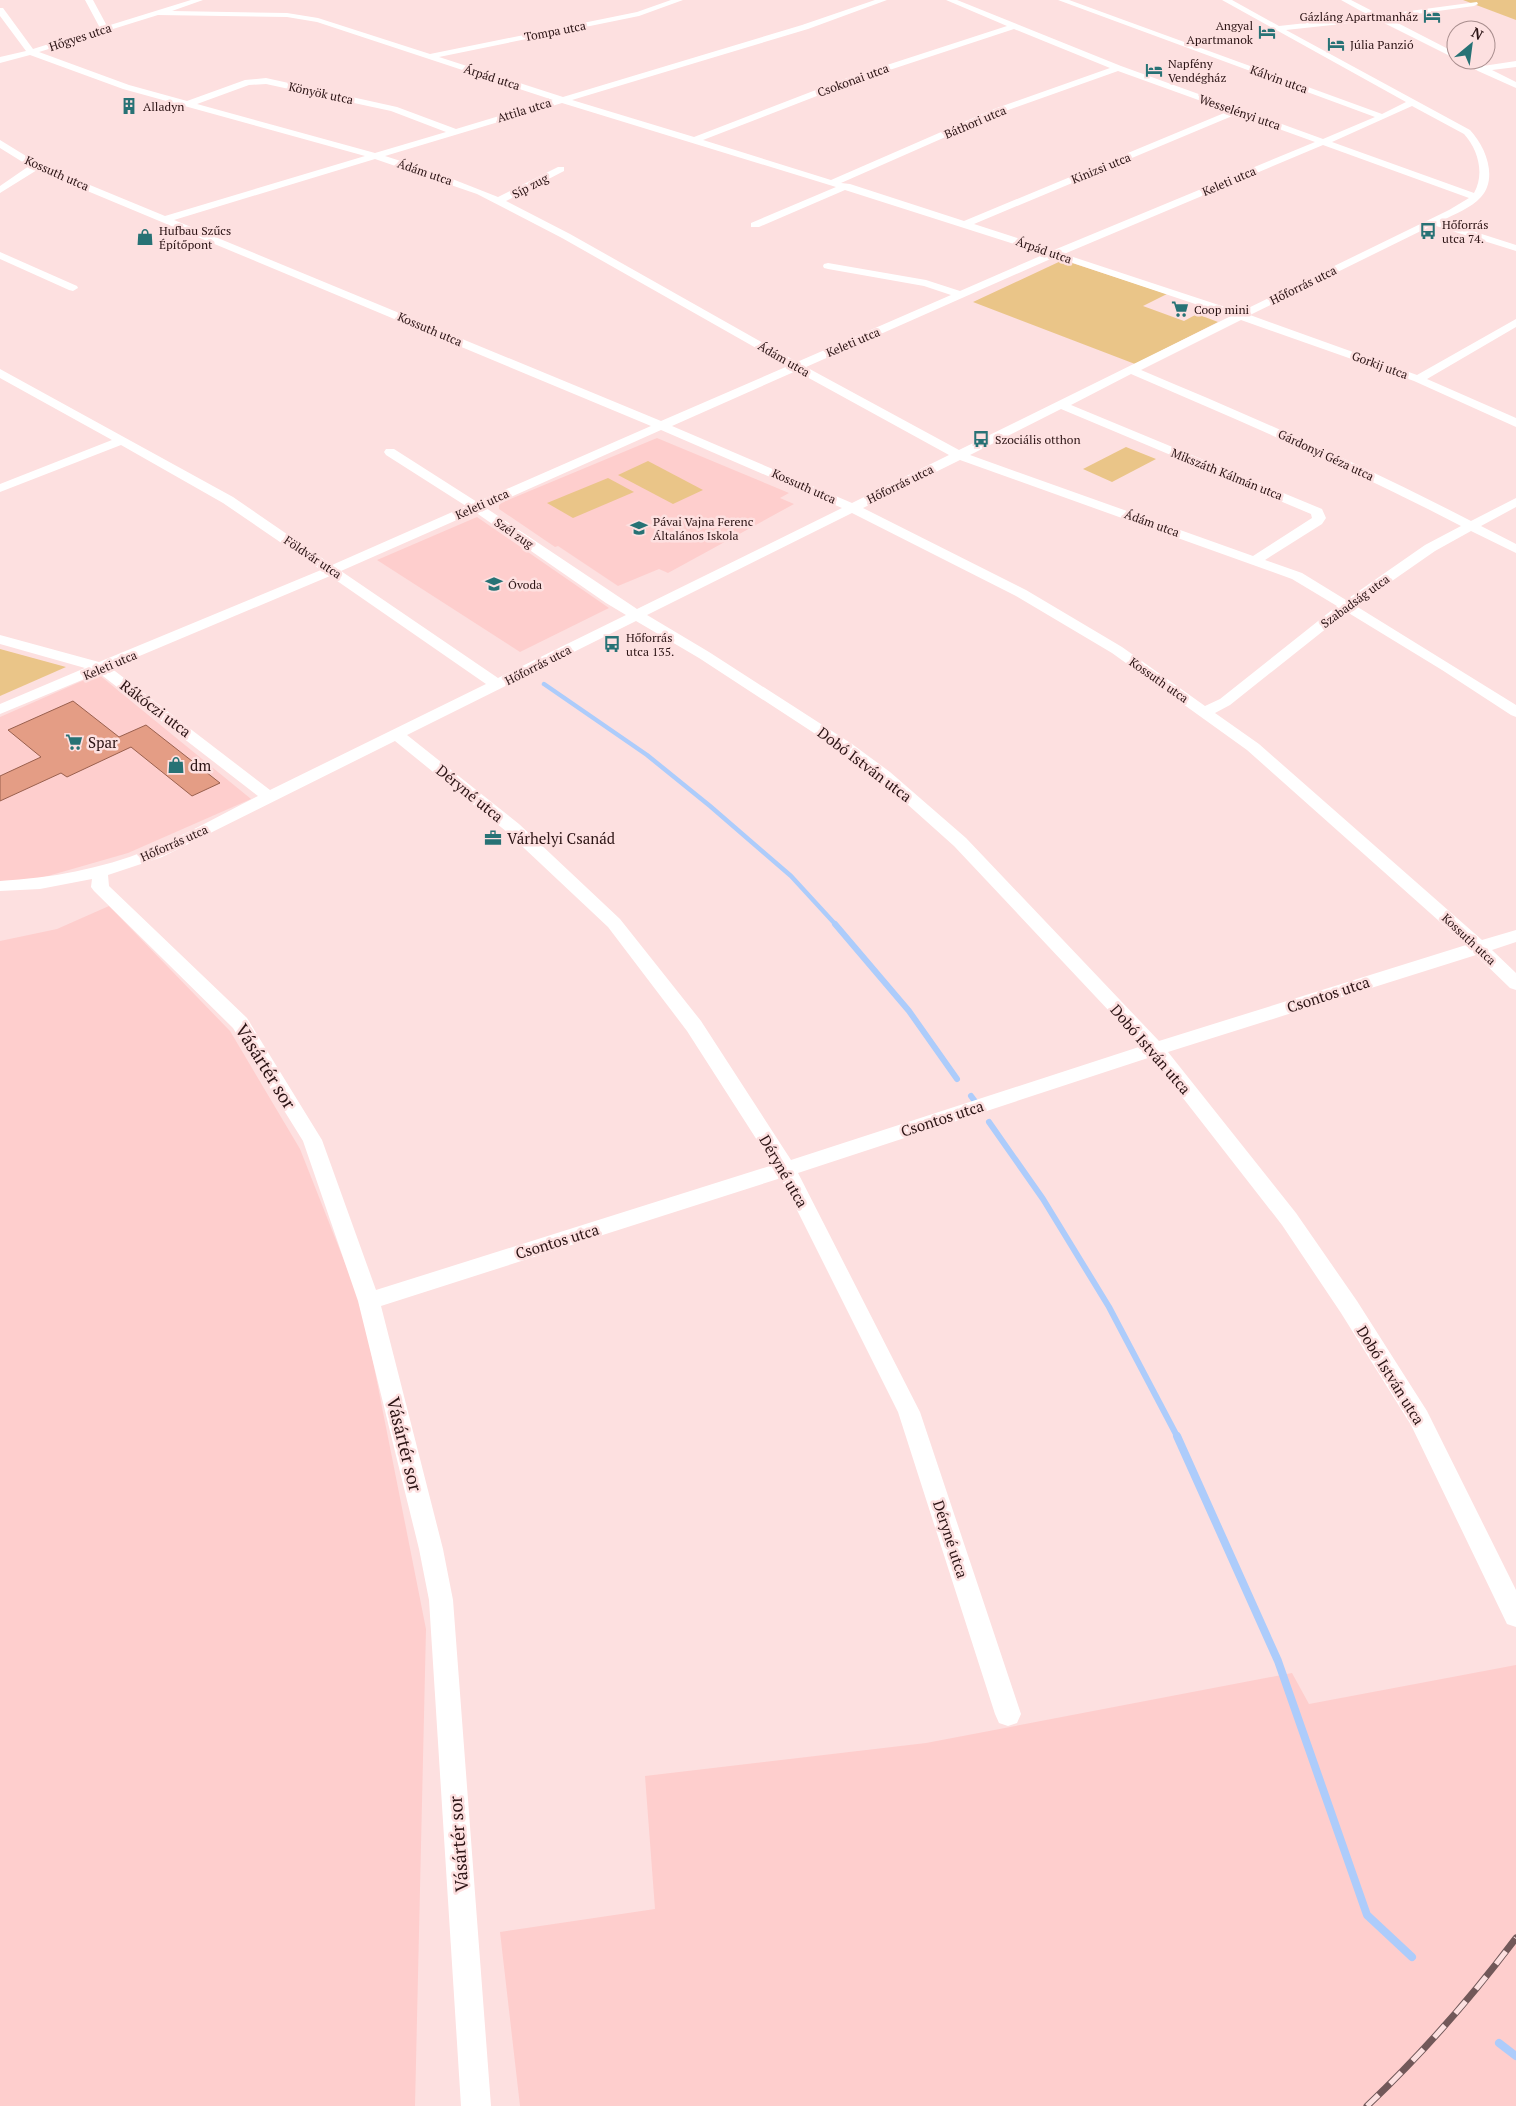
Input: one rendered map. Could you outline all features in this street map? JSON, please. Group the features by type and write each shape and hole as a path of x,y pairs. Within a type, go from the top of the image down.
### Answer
{"street":[{"path":"89,0 105,29"},
{"name":"Hőgyes utca","path":"0,60 32,52 198,0"},
{"name":"Tompa utca","path":"430,57 639,14 679,0"},
{"name":"Attila utca","path":"165,219 804,27 883,0"},
{"path":"954,2 971,0"},
{"name":"Kálvin utca","path":"1062,0 1383,117"},
{"path":"1226,0 1461,128 1476,142 1486,180 1476,196"},
{"path":"1345,0 1446,51"},
{"name":"Wesselényi utca","path":"954,2 1118,68 1476,196"},
{"path":"1278,28 1474,4"},
{"path":"0,10 32,52"},
{"name":"Árpád utca","path":"159,13 301,17 560,99 847,186 1241,316"},
{"name":"Csokonai utca","path":"695,140 842,83 1014,26"},
{"name":"Ádám utca","path":"32,52 126,87 375,156 480,192 566,236 958,456 1297,576 1347,605 1516,712"},
{"path":"1496,67 1516,64"},
{"name":"Báthori utca","path":"834,182 998,111 1118,68"},
{"path":"1483,70 1516,85"},
{"name":"Könyök utca","path":"188,104 248,82 266,81 394,109 453,131"},
{"name":"Keleti utca","path":"0,710 332,570 1054,254 1383,117 1413,102"},
{"name":"Kinizsi utca","path":"965,224 1237,111"},
{"name":"Kossuth utca","path":"0,143 14,154 36,166 777,474 852,508 1021,593 1117,650 1253,747 1478,947 1516,984"},
{"path":"0,190 36,166"},
{"name":"Síp zug","path":"499,201 561,170"},
{"path":"755,225 847,186"},
{"name":"Hőforrás utca","path":"0,886 50,883 100,871 156,853 1432,221 1476,196"},
{"path":"1432,221 1516,248"},
{"path":"0,255 73,288"},
{"path":"828,266 926,283 961,295"},
{"name":"Gorkij utca","path":"1241,316 1418,379 1516,423"},
{"path":"1418,379 1516,322"},
{"name":"Gárdonyi Géza utca","path":"1132,370 1283,434 1406,492 1516,549"},
{"name":"Földvár utca","path":"0,373 228,500 498,685"},
{"name":"Mikszáth Kálmán utca","path":"1061,405 1317,512 1319,518 1317,521 1256,560"},
{"path":"0,488 121,441"},
{"name":"Szél zug","path":"390,452 476,507 611,600 638,614"},
{"name":"Szabadság utca","path":"1204,712 1226,702 1347,605 1430,548 1516,502"},
{"name":"Dobó István utca","path":"638,614 838,742 884,775 960,842 1155,1049 1289,1219 1349,1307 1419,1418 1516,1616"},
{"name":"Rákóczi utca","path":"0,639 102,668 269,797"},
{"name":"Déryné utca","path":"396,734 513,828 614,923 694,1026 786,1169 909,1412 1008,1714"},
{"name":"Vásártér sor","path":"100,871 100,887 240,1022 312,1140 369,1300 431,1549 441,1600 476,2106"},
{"name":"Csontos utca","path":"369,1300 1516,936"}],"shaded area":[{"path":"1463,0 1516,0 1516,20"},
{"path":"1063,260 1167,294 1143,306 1184,321 1197,314 1218,322 1135,364 973,302"},
{"name":"Pávai Vajna Ferenc Általános Iskola","path":"657,438 789,493 780,498 794,504 668,573 659,569 618,586 499,509 499,505 503,502"},
{"path":"1126,447 1156,459 1112,482 1083,469"},
{"path":"648,461 703,490 673,504 618,475"},
{"path":"608,478 634,492 573,518 547,503"},
{"name":"Óvoda","path":"477,517 609,608 520,652 377,560"},
{"path":"0,649 66,667 0,696"},
{"path":"98,674 251,799 128,853 34,880 0,881 0,717"},
{"path":"109,906 230,1031 300,1149 362,1306 426,1629 415,2106 0,2106 0,941 57,929"},
{"path":"1516,1665 1516,2106 520,2106 500,1932 655,1909 645,1776 926,1743 1292,1673 1309,1704"}],"building":[{"path":"73,701 119,737 146,725 220,783 192,796 131,747 67,777 61,773 0,801 0,776 41,757 8,730"}],"waterway":[{"path":"544,684 647,755 710,806 791,876 836,925"},
{"path":"835,924 909,1011 957,1079"},
{"path":"971,1096 977,1104"},
{"path":"989,1122 1043,1199 1109,1307 1177,1437"},
{"path":"1177,1437 1278,1661 1367,1915 1412,1957"},
{"path":"1499,2043 1516,2056"}],"railway":[{"path":"1367,2106 1445,2025 1516,1938"}],"place":[{"name":"Gázláng Apartmanház","path":"1432,16"},
{"name":"Angyal Apartmanok","path":"1267,32"},
{"name":"Júlia Panzió","path":"1336,44"},
{"name":"Napfény Vendégház","path":"1154,70"},
{"name":"Alladyn","path":"129,106"},
{"name":"Hőforrás utca 74.","path":"1428,231"},
{"name":"Hufbau Szűcs Építőpont","path":"145,237"},
{"name":"Coop mini","path":"1180,309"},
{"name":"Szociális otthon","path":"981,439"},
{"name":"Pávai Vajna Ferenc Általános Iskola","path":"639,528"},
{"name":"Óvoda","path":"494,584"},
{"name":"Hőforrás utca 135.","path":"612,644"},
{"name":"Spar","path":"74,742"},
{"name":"dm","path":"176,765"},
{"name":"Várhelyi Csanád","path":"493,838"}]}
